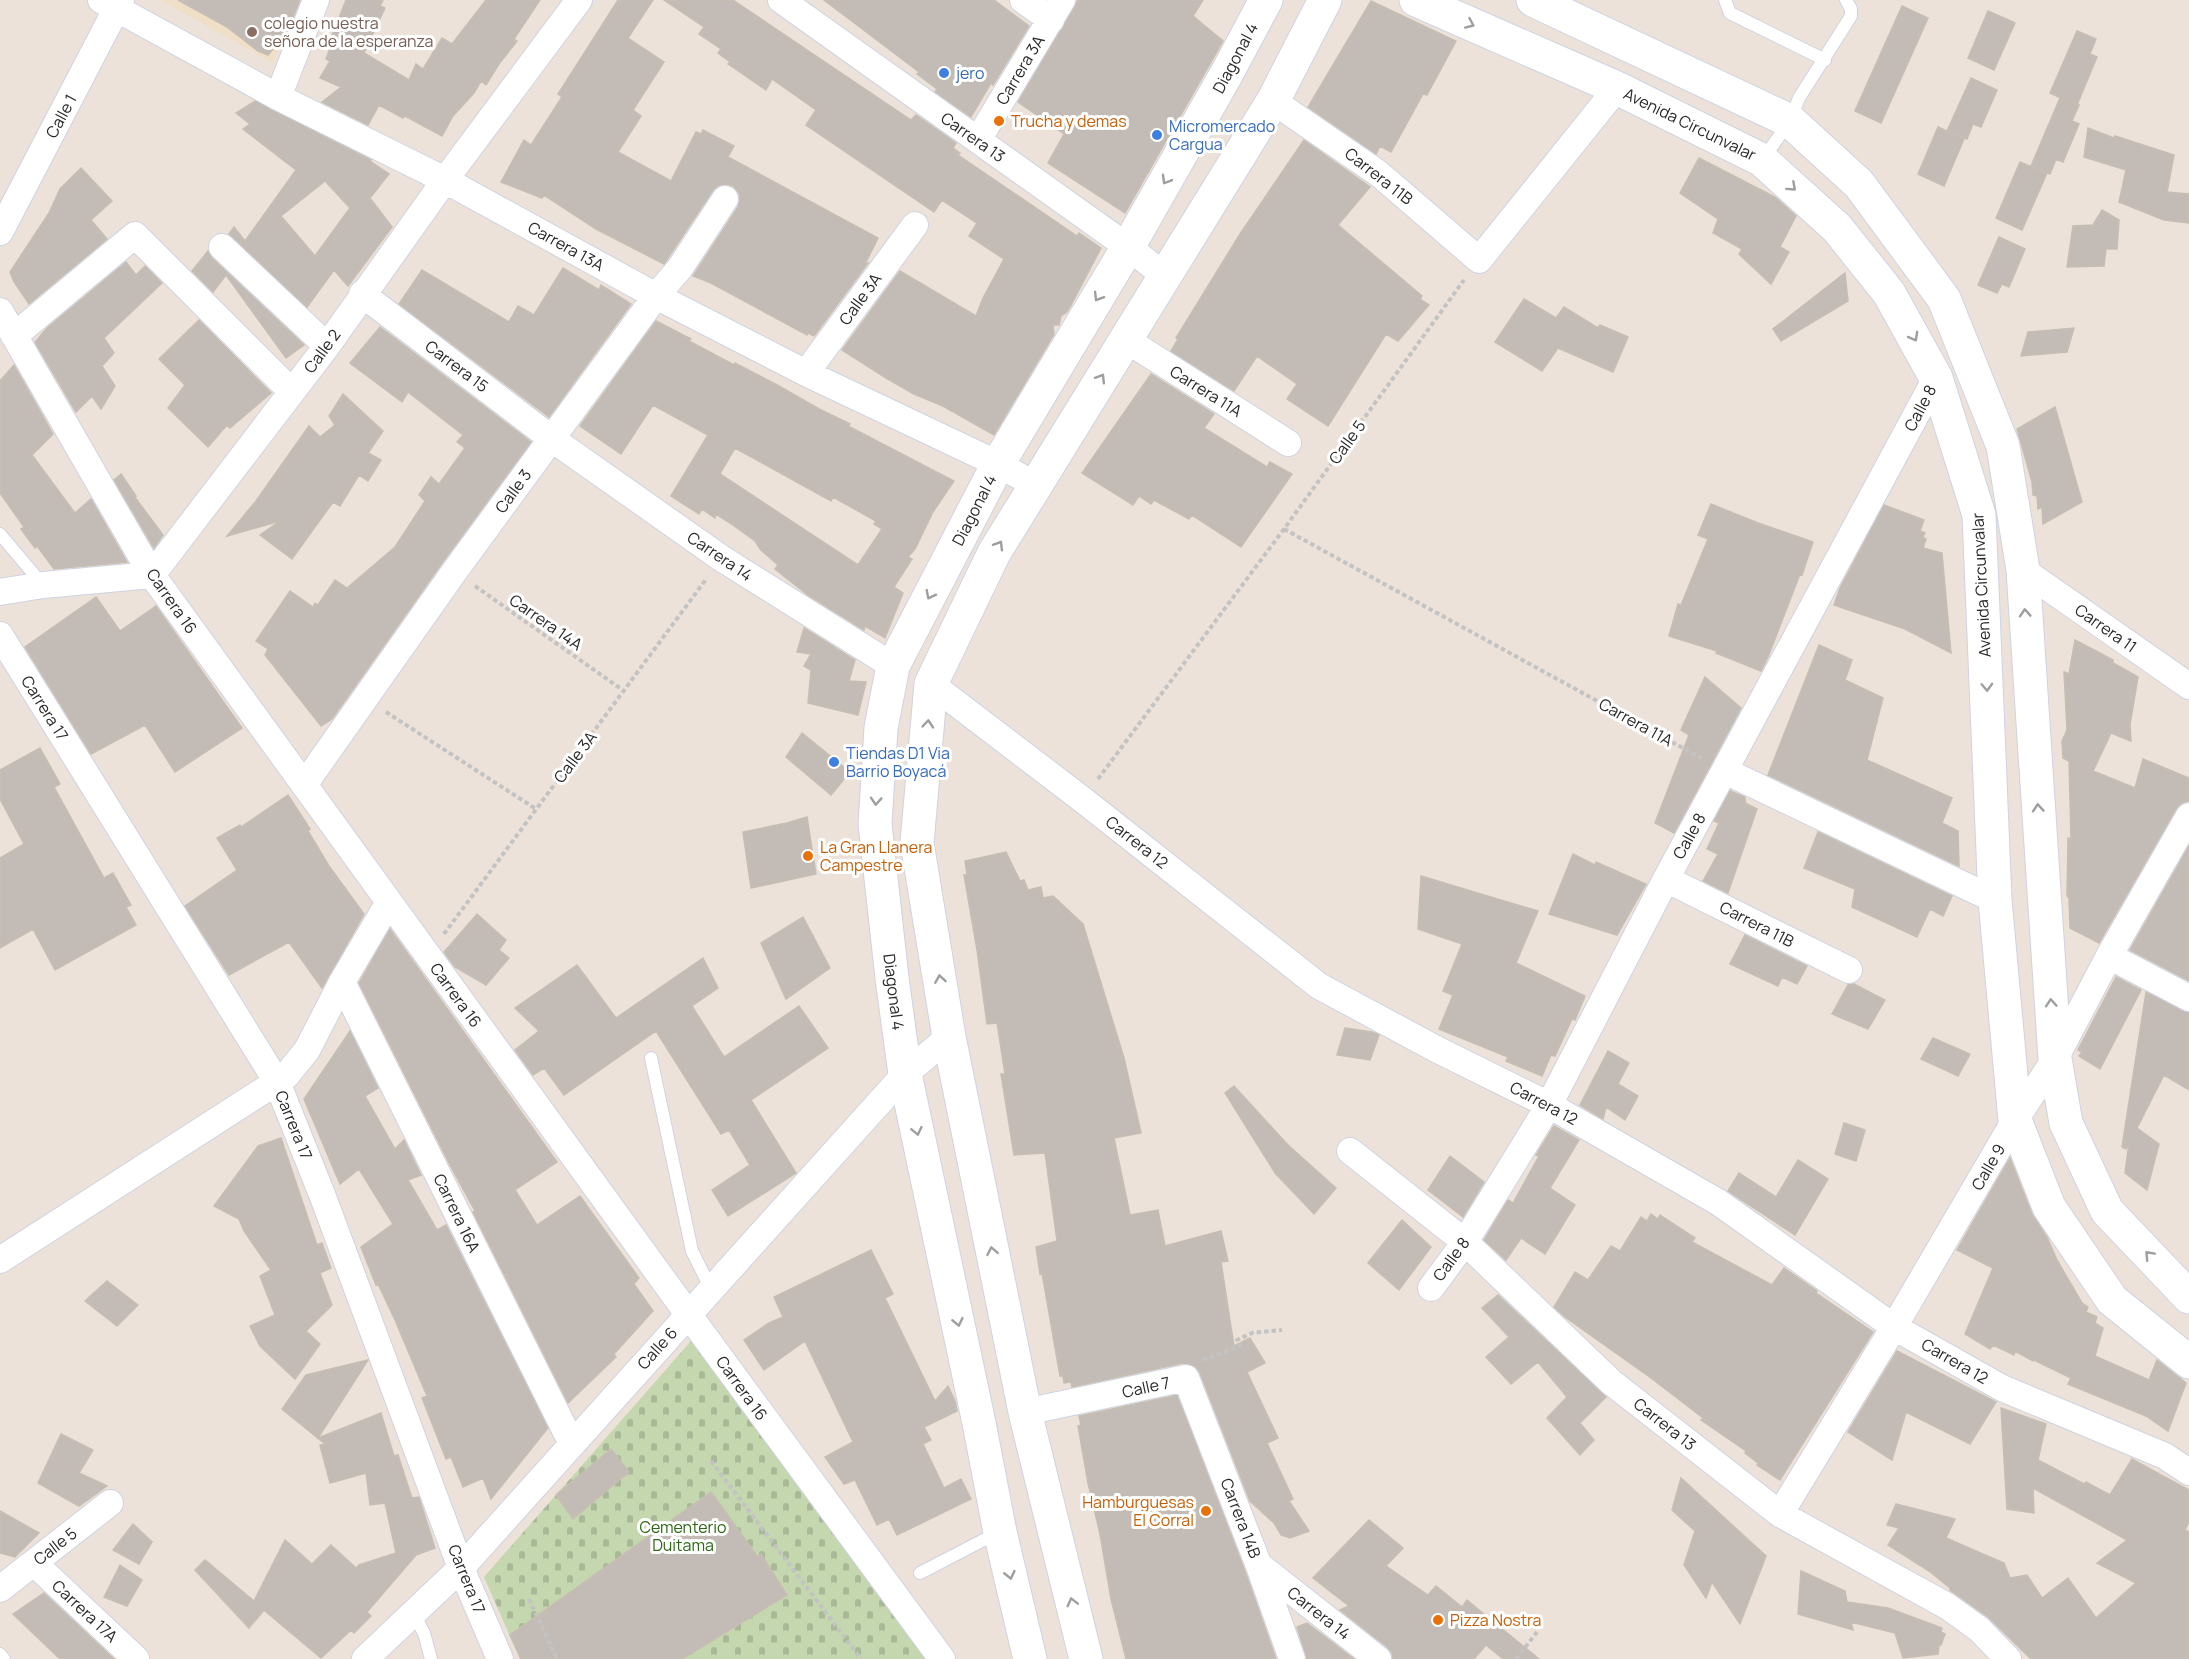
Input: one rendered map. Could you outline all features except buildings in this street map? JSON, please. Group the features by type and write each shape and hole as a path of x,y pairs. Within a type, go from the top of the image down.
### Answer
{"main road":[{"name":"Diagonal 4","path":"905,1074 891,978 875,824 881,728 893,666 998,464 1128,247 1266,0"},
{"path":"1086,1659 1024,1412 950,1037 917,843 931,684 994,553 1273,101 1325,0"},
{"name":"Avenida Circunvalar","path":"1416,0 1617,88 1762,160 1837,228 1888,292 1936,378 1979,515 1995,900 2015,1120 2049,1207 2112,1300 2189,1362"},
{"path":"1533,0 1790,121 1859,184 1944,299 2003,446 2023,570 2055,1059 2066,1123 2107,1211 2189,1297"},
{"path":"905,1074 1000,1532 1030,1659"}],"street":[{"path":"278,98 316,0"},
{"name":"Calle 2","path":"152,575 327,346 445,180 579,0"},
{"name":"Carrera 13","path":"781,0 809,8 978,140 1164,275"},
{"path":"1023,0 1057,10"},
{"name":"Carrera 13A","path":"113,3 278,98 445,180 656,296 806,373 998,464 1035,485"},
{"name":"Calle 1","path":"0,232 113,3"},
{"name":"Carrera 3A","path":"978,140 1057,10"},
{"path":"1479,260 1617,88"},
{"name":"Carrera 11B","path":"1273,101 1378,173 1479,260"},
{"name":"Calle 3","path":"304,784 454,572 656,296 681,268 724,199"},
{"name":"Calle 3A","path":"806,373 915,225"},
{"path":"14,336 135,235 292,392"},
{"path":"222,247 327,346"},
{"name":"Carrera 15","path":"362,294 552,439"},
{"name":"Carrera 16","path":"0,311 152,575 688,1314 942,1659"},
{"name":"Carrera 11A","path":"1125,339 1288,443"},
{"name":"Calle 8","path":"1431,1288 1465,1242 1549,1105 1666,879 1936,378"},
{"name":"Carrera 14","path":"552,439 721,558 893,666"},
{"name":"Carrera 11","path":"2023,570 2189,686"},
{"path":"0,592 43,585 152,575"},
{"name":"Carrera 17","path":"0,635 276,1082 323,1197 461,1568 500,1659"},
{"name":"Carrera 12","path":"931,684 1083,800 1319,986 1438,1050 1549,1105 1718,1202 1894,1327 2002,1388 2165,1456 2189,1472"},
{"path":"1725,771 1995,900"},
{"name":"Calle 9","path":"1780,1514 1894,1327 2015,1120 2055,1059 2109,956 2189,816"},
{"name":"Carrera 11B","path":"1666,879 1849,970"},
{"path":"0,1260 285,1076 307,1050 342,982 389,902"},
{"path":"2109,956 2189,998"},
{"name":"Carrera 16A","path":"342,982 572,1444"},
{"name":"Calle 6","path":"365,1659 461,1568 905,1074 950,1037"},
{"name":"Carrera 13","path":"1350,1151 1465,1242 1611,1382 1780,1514 1947,1606 1979,1629 2008,1659"},
{"name":"Calle 7","path":"1024,1412 1186,1378"},
{"name":"Carrera 14B","path":"1186,1378 1259,1566 1292,1659"},
{"name":"Calle 5","path":"0,1589 18,1566 110,1503"},
{"name":"Carrera 17A","path":"18,1566 136,1659"},
{"name":"Carrera 14","path":"1259,1566 1378,1659"}],"lane":[{"path":"1725,0 1730,13 1825,60"},
{"path":"1762,160 1790,121 1799,98 1851,16 1851,9 1846,0"},
{"path":"0,534 43,585"},
{"path":"651,1058 692,1251 711,1289"},
{"path":"920,1573 1000,1532"},
{"path":"413,1613 424,1633 431,1659"},
{"path":"0,1654 4,1659"}],"path":[{"name":"Calle 5","path":"1083,800 1284,529 1479,260"},
{"name":"Carrera 11A","path":"1284,529 1725,771"},
{"name":"Calle 3A","path":"428,956 721,558"},
{"name":"Carrera 14A","path":"454,572 624,691"},
{"path":"365,698 536,809"},
{"name":"Calle 7","path":"1186,1378 1193,1364 1240,1346 1237,1340 1252,1333 1282,1330"},
{"path":"711,1461 861,1659"},
{"path":"529,1599 556,1659"},
{"path":"1516,1659 1537,1632"}],"shaded area":[{"name":"colegio nuestra señora de la esperanza","path":"160,0 300,0 273,63"}],"green space":[{"name":"Cementerio Duitama","path":"691,1341 926,1659 520,1659 484,1577"}],"place":[{"name":"colegio nuestra señora de la esperanza","path":"252,32"},
{"name":"jero","path":"944,73"},
{"name":"Trucha y demas","path":"999,121"},
{"name":"Micromercado Cargua","path":"1157,135"},
{"name":"Tiendas D1 Via Barrio Boyacá","path":"834,762"},
{"name":"La Gran Llanera Campestre","path":"808,856"},
{"name":"Hamburguesas El Corral","path":"1206,1511"},
{"name":"Pizza Nostra","path":"1438,1620"}]}
